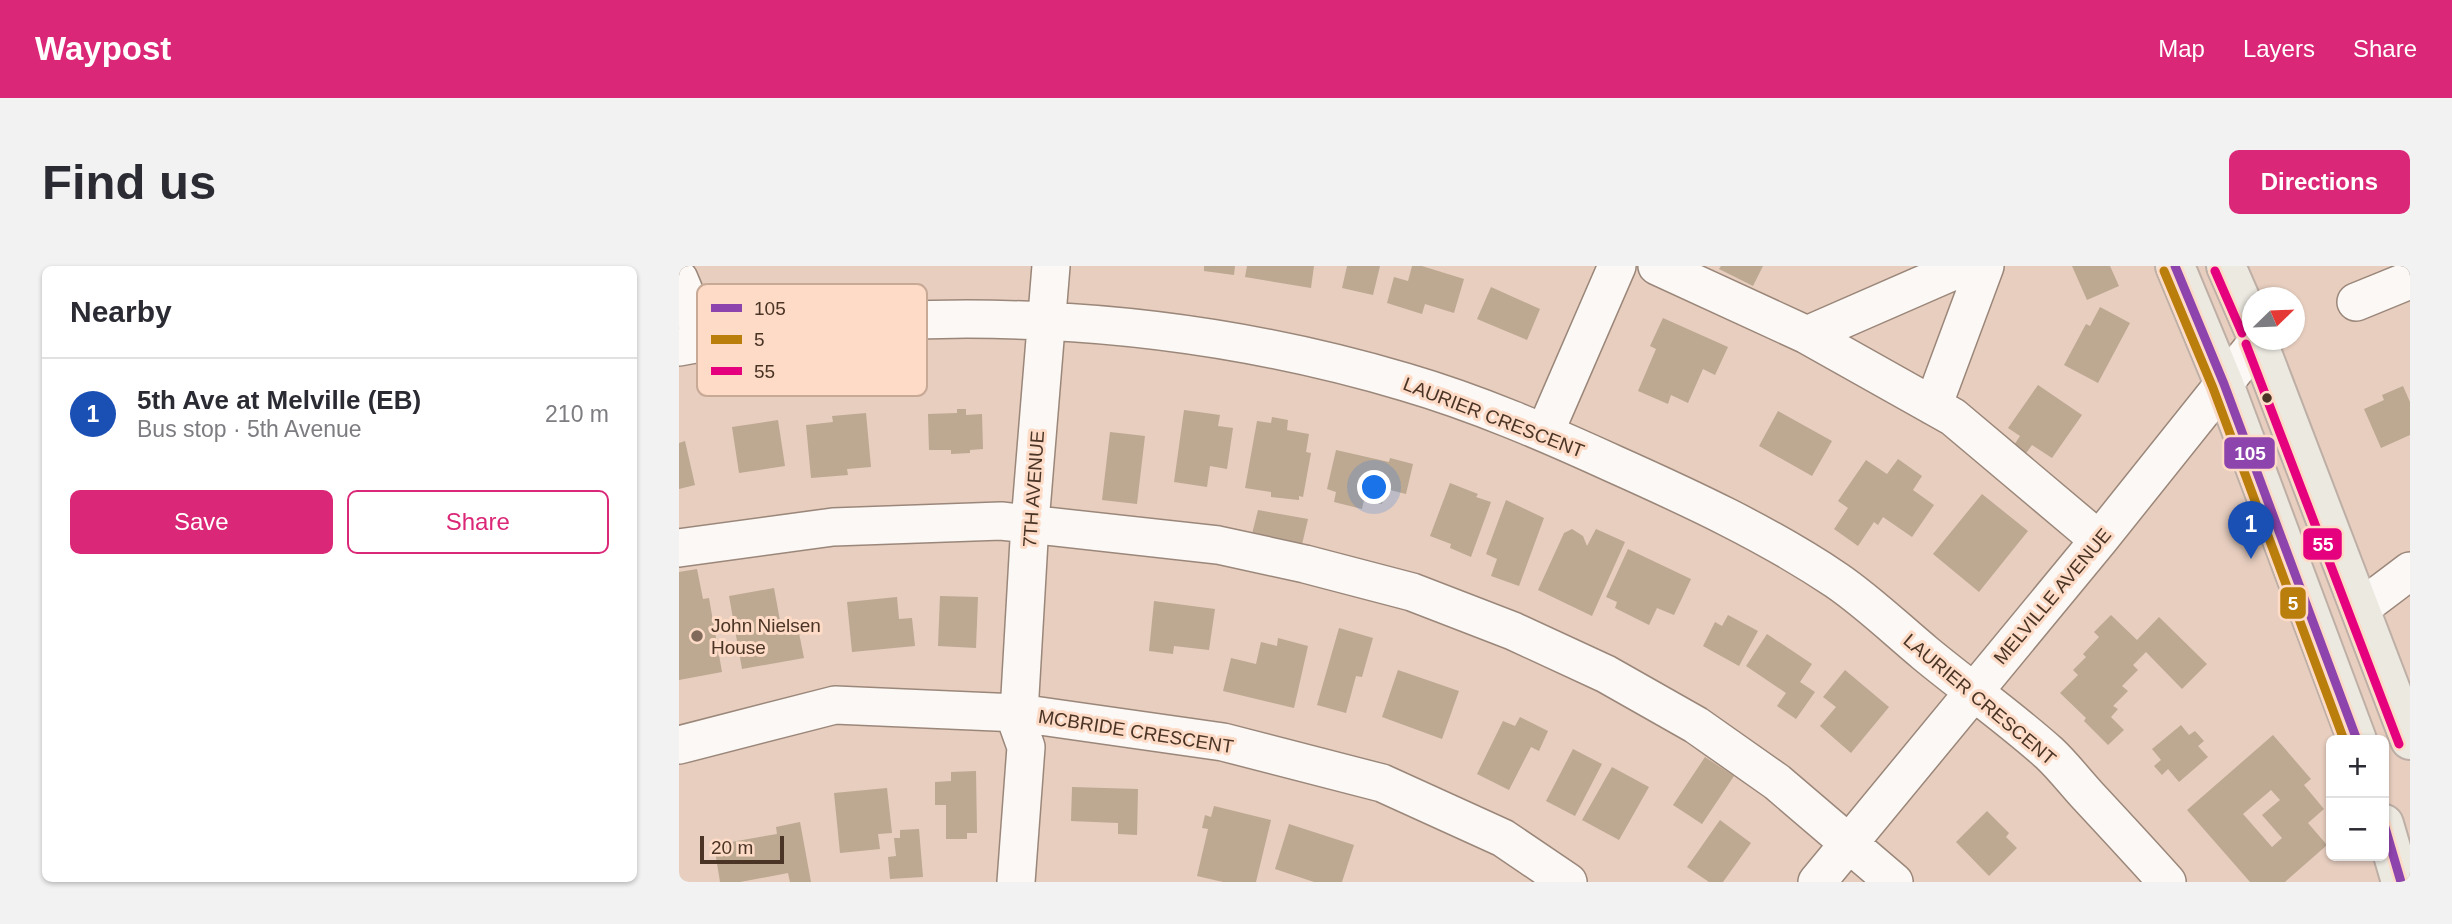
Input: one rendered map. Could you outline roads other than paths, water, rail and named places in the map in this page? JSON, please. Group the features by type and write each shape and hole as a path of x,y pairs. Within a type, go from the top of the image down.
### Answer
{"main road":[{"path":"2175,266 2224,384 2355,735"},
{"path":"2226,266 2242,303"},
{"path":"2261,350 2410,740"},
{"path":"2389,841 2401,882"}],"street":[{"name":"7TH AVENUE","path":"1016,882 1026,747 1016,719 1019,713 1030,523 1051,266"},
{"path":"1545,432 1617,266"},
{"path":"1657,266 1807,335 1953,417 2099,540"},
{"path":"1807,335 1965,266"},
{"path":"1933,406 1985,266"},
{"path":"679,279 692,345"},
{"path":"2356,302 2410,279"},
{"name":"LAURIER CRESCENT","path":"927,320 1047,322 1153,331 1247,344 1404,382 1545,432 1665,486 1788,548 1841,583 2050,755 2167,882"},
{"name":"MELVILLE AVENUE","path":"1817,882 2099,540 2224,384 2247,350"},
{"path":"679,548 833,527 1001,521 1218,545 1412,592 1513,631 1606,674 1696,725 1777,782 1894,882"},
{"path":"2361,608 2410,571"},
{"name":"MCBRIDE CRESCENT","path":"679,745 835,705 1019,713 1223,742 1382,783 1503,838 1568,882"}],"place":[{"name":"5th Ave at Melville (EB)","path":"2251,559"},
{"name":"John Nielsen House","path":"697,636"}]}
